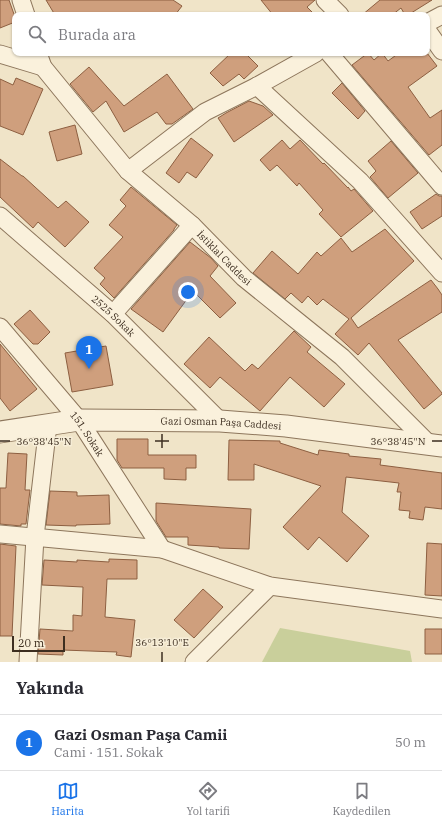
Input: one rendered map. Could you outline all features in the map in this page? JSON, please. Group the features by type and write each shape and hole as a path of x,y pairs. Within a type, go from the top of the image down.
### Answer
{"street":[{"path":"21,0 25,12"},
{"path":"325,0 337,12"},
{"path":"430,21 442,15"},
{"path":"430,34 442,51"},
{"path":"0,54 12,56"},
{"path":"13,56 40,60"},
{"path":"128,171 205,112 257,86 311,56"},
{"path":"332,56 442,186"},
{"name":"İstiklal Caddesi","path":"40,60 128,171 192,225 244,278 342,357 436,446"},
{"path":"257,86 360,181 442,273"},
{"name":"2525 Sokak","path":"0,216 113,314 220,421"},
{"path":"113,314 192,225"},
{"name":"151. Sokak","path":"0,327 79,420 162,549"},
{"name":"Gazi Osman Paşa Caddesi","path":"0,432 79,420 220,421 286,426 436,446"},
{"path":"28,662 35,537 48,425"},
{"path":"0,534 162,549 270,586 442,609"},
{"path":"194,662 270,586"}],"green space":[{"path":"280,628 410,651 412,662 262,662"}],"building":[{"path":"0,0 9,0 13,12 12,12 12,23 0,28"},
{"path":"46,0 173,0 182,6 177,12 53,12"},
{"path":"261,0 315,0 307,7 312,12 271,12"},
{"path":"380,0 432,0 413,12 403,12 401,8 396,12 366,12"},
{"path":"228,56 248,56 258,66 244,79 239,74 223,86 210,73"},
{"path":"364,56 371,56 374,60 379,56 384,56 388,61 395,56 429,56 437,66 408,87 430,118 442,110 442,145 429,155 352,65"},
{"path":"89,67 124,106 167,74 193,109 172,124 166,124 157,112 124,132 106,101 93,112 70,84"},
{"path":"16,78 43,89 23,135 0,126 0,79 13,85"},
{"path":"342,83 365,111 358,119 332,93"},
{"path":"249,101 263,106 273,115 234,142 218,118"},
{"path":"75,125 82,154 57,161 49,132"},
{"path":"191,138 213,155 196,178 187,172 179,183 166,173"},
{"path":"282,140 290,149 300,140 351,191 354,189 373,211 341,237 319,214 323,210 299,183 297,186 277,165 270,171 260,160"},
{"path":"391,141 418,173 388,198 370,177 376,171 368,161"},
{"path":"0,159 23,176 58,208 66,201 89,222 65,247 38,222 33,228 0,197"},
{"path":"131,187 177,225 114,298 100,284 105,278 94,268 123,237 109,225 126,206 120,200"},
{"path":"436,194 442,196 442,216 422,229 410,212"},
{"path":"385,229 414,261 351,318 358,328 431,280 442,295 442,312 398,340 442,393 424,409 369,343 358,355 335,334 349,319 323,299 317,305 308,296 302,303 291,293 285,299 253,273 272,251 298,274 317,252 321,256 341,238 352,252"},
{"path":"190,242 211,258 218,266 210,276 236,303 220,318 193,291 163,332 131,309"},
{"path":"30,310 50,332 38,344 33,344 14,324"},
{"path":"294,331 311,347 307,352 345,384 324,407 290,377 260,411 220,377 210,388 184,364 209,337 245,371 252,364 258,369"},
{"path":"0,344 37,389 10,411 0,398"},
{"path":"106,346 113,385 72,392 65,353"},
{"path":"117,439 148,439 148,455 196,455 196,468 186,468 186,480 164,479 164,468 122,468 117,460"},
{"path":"229,440 280,441 280,443 318,455 319,450 349,454 349,456 381,459 380,465 442,473 442,509 425,507 423,520 409,518 410,511 399,510 401,492 397,492 399,483 346,477 342,512 369,536 347,562 319,537 308,550 283,527 321,486 254,464 254,480 228,480"},
{"path":"8,453 27,454 25,490 30,490 26,524 21,524 21,526 0,524 0,488 6,488"},
{"path":"50,491 77,492 77,496 109,495 110,524 76,526 46,525"},
{"path":"156,503 251,509 249,549 188,545 188,537 166,537 156,521"},
{"path":"427,543 442,544 442,596 425,595"},
{"path":"0,544 16,546 12,636 0,636"},
{"path":"109,559 137,560 137,579 107,579 105,617 135,620 131,657 116,655 117,652 63,650 63,655 38,654 40,629 73,631 73,615 82,616 83,587 42,585 44,560 109,562"},
{"path":"203,589 223,607 194,638 174,620"},
{"path":"425,629 442,629 442,654 425,654"}],"place":[{"name":"Gazi Osman Paşa Camii","path":"89,369"}]}
